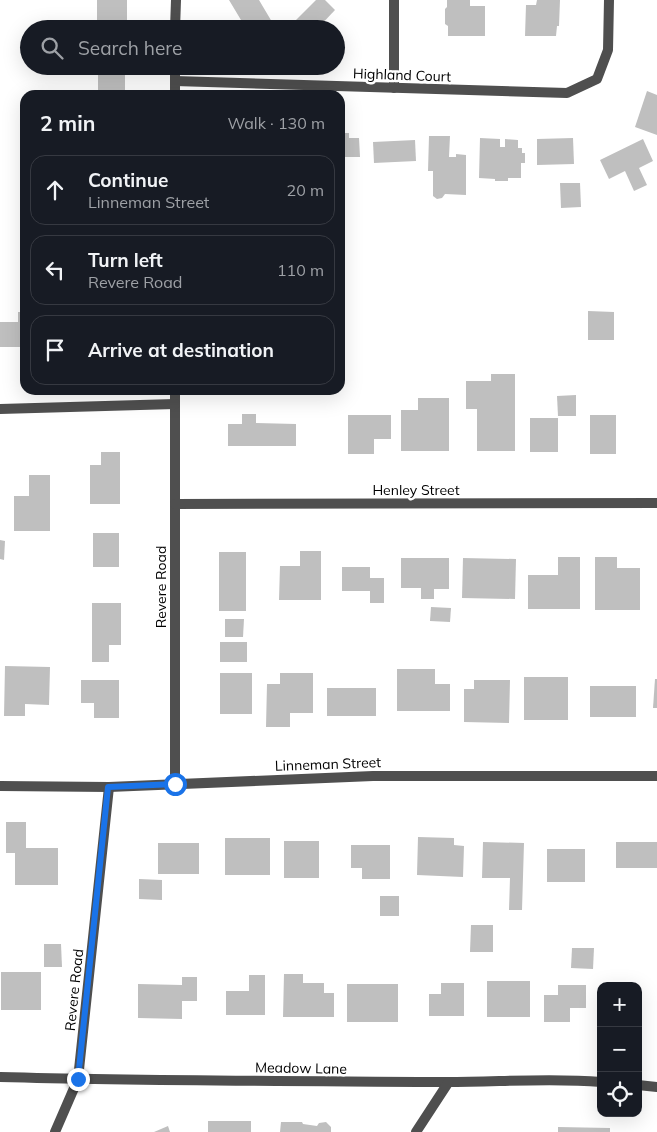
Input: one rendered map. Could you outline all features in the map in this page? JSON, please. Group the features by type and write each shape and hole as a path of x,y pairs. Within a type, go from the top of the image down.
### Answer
{"street":[{"path":"175,20 176,0"},
{"path":"394,0 394,88"},
{"name":"Highland Court","path":"175,81 567,92 597,80 608,50 609,0"},
{"path":"175,75 175,90"},
{"name":"Revere Road","path":"175,395 175,784"},
{"path":"0,409 175,404"},
{"name":"Henley Street","path":"175,504 657,503"},
{"name":"Linneman Street","path":"0,786 108,787 373,776 657,776"},
{"name":"Revere Road","path":"55,1132 78,1079 108,787"},
{"name":"Meadow Lane","path":"0,1077 448,1083 575,1079 597,1082"},
{"path":"416,1132 448,1083"},
{"path":"642,1085 657,1087"}],"building":[{"path":"97,0 127,0 127,20 97,20"},
{"path":"229,0 259,0 271,20 241,20"},
{"path":"316,0 325,0 335,10 326,20 296,20"},
{"path":"447,0 470,0 470,6 485,6 485,36 448,36 448,26 445,24"},
{"path":"537,0 560,0 559,26 557,26 556,36 525,36 526,5 536,5"},
{"path":"98,75 125,75 125,90 98,90"},
{"path":"647,91 657,95 657,135 635,127"},
{"path":"345,133 349,133 349,138 359,138 360,157 345,157"},
{"path":"429,136 450,136 449,157 456,157 456,154 466,155 466,195 445,194 442,198 437,199 433,196 433,171 428,171"},
{"path":"480,138 500,139 500,147 505,147 505,139 518,140 518,148 522,148 522,153 525,153 525,163 521,163 521,178 495,181 495,179 479,178"},
{"path":"573,138 574,164 537,165 537,139"},
{"path":"643,139 653,161 639,168 647,185 634,191 625,171 609,179 600,160"},
{"path":"415,140 416,161 374,163 373,142"},
{"path":"560,183 580,183 581,207 561,208"},
{"path":"588,311 614,312 614,340 588,340"},
{"path":"18,312 20,312 20,347 0,347 0,322 18,322"},
{"path":"491,374 515,374 515,451 477,451 477,409 466,409 466,381 491,381"},
{"path":"576,395 576,416 558,416 557,396"},
{"path":"418,398 449,398 449,451 401,451 401,410 418,410"},
{"path":"242,414 256,414 256,423 296,424 296,446 228,446 228,424 242,424"},
{"path":"348,415 391,415 391,439 374,439 374,454 348,454"},
{"path":"590,415 616,415 616,454 590,454"},
{"path":"530,418 558,418 558,452 530,452"},
{"path":"101,452 120,452 120,504 90,504 90,465 101,465"},
{"path":"29,475 50,475 50,531 14,531 14,496 29,496"},
{"path":"93,533 119,533 119,567 93,567"},
{"path":"0,540 5,541 4,560 0,559"},
{"path":"300,551 321,551 321,600 279,600 280,566 300,566"},
{"path":"219,552 246,552 246,611 219,611"},
{"path":"558,557 580,557 580,609 528,609 528,575 558,575"},
{"path":"595,557 617,557 617,568 640,568 640,610 595,610"},
{"path":"401,558 449,558 449,589 434,589 434,599 421,599 421,588 401,588"},
{"path":"463,558 516,559 515,599 462,598"},
{"path":"342,567 370,567 370,578 384,578 384,603 370,603 370,591 342,591"},
{"path":"92,603 121,603 121,645 109,645 109,662 92,662"},
{"path":"431,607 451,608 450,622 430,621"},
{"path":"225,619 244,619 243,637 225,637"},
{"path":"220,642 247,642 247,662 220,662"},
{"path":"5,666 50,667 49,705 25,704 25,716 4,716"},
{"path":"397,669 435,669 435,684 450,684 450,711 397,711"},
{"path":"220,673 252,673 252,714 220,714"},
{"path":"280,673 313,673 313,713 290,713 290,727 266,727 267,684 280,684"},
{"path":"524,677 568,677 568,720 524,720"},
{"path":"655,679 657,679 657,708 653,708"},
{"path":"81,680 119,680 119,718 94,718 94,703 81,703"},
{"path":"474,680 510,680 509,723 464,722 464,689 474,689"},
{"path":"590,686 636,686 636,717 590,717"},
{"path":"327,688 376,688 376,716 327,716"},
{"path":"6,822 26,822 26,848 58,848 58,885 15,885 15,853 6,853"},
{"path":"418,837 454,838 454,845 464,846 463,877 417,875"},
{"path":"225,838 270,838 270,875 225,875"},
{"path":"284,841 319,841 319,878 284,878"},
{"path":"483,842 524,843 522,910 509,910 510,878 482,878"},
{"path":"616,842 657,842 657,868 616,868"},
{"path":"158,843 199,843 199,874 158,874"},
{"path":"351,845 390,845 390,879 362,879 362,868 351,868"},
{"path":"547,849 585,849 585,882 547,882"},
{"path":"139,879 162,880 162,900 139,899"},
{"path":"380,896 399,896 399,916 380,916"},
{"path":"471,925 493,925 493,952 470,952"},
{"path":"44,944 61,944 62,967 44,967"},
{"path":"572,948 594,948 593,969 571,968"},
{"path":"1,972 41,972 41,1010 1,1010"},
{"path":"284,974 303,974 303,983 324,983 324,993 334,993 334,1017 283,1017"},
{"path":"249,975 265,975 265,1015 226,1015 226,991 249,991"},
{"path":"182,977 197,977 197,1001 182,1001 182,1019 138,1018 138,984 182,985"},
{"path":"487,981 530,981 530,1017 487,1017"},
{"path":"441,983 464,983 464,1016 429,1016 429,994 441,994"},
{"path":"347,984 398,984 398,1022 347,1022"},
{"path":"558,985 586,985 586,1008 570,1008 570,1022 544,1022 544,995 558,995"},
{"path":"208,1121 251,1121 251,1132 208,1132"},
{"path":"281,1122 302,1122 303,1124 317,1126 319,1123 326,1122 331,1127 331,1132 280,1132"},
{"path":"168,1126 170,1132 154,1132"},
{"path":"558,1127 610,1128 610,1132 558,1132"}],"route":[{"path":"78,1079 108,787 175,784"}]}
